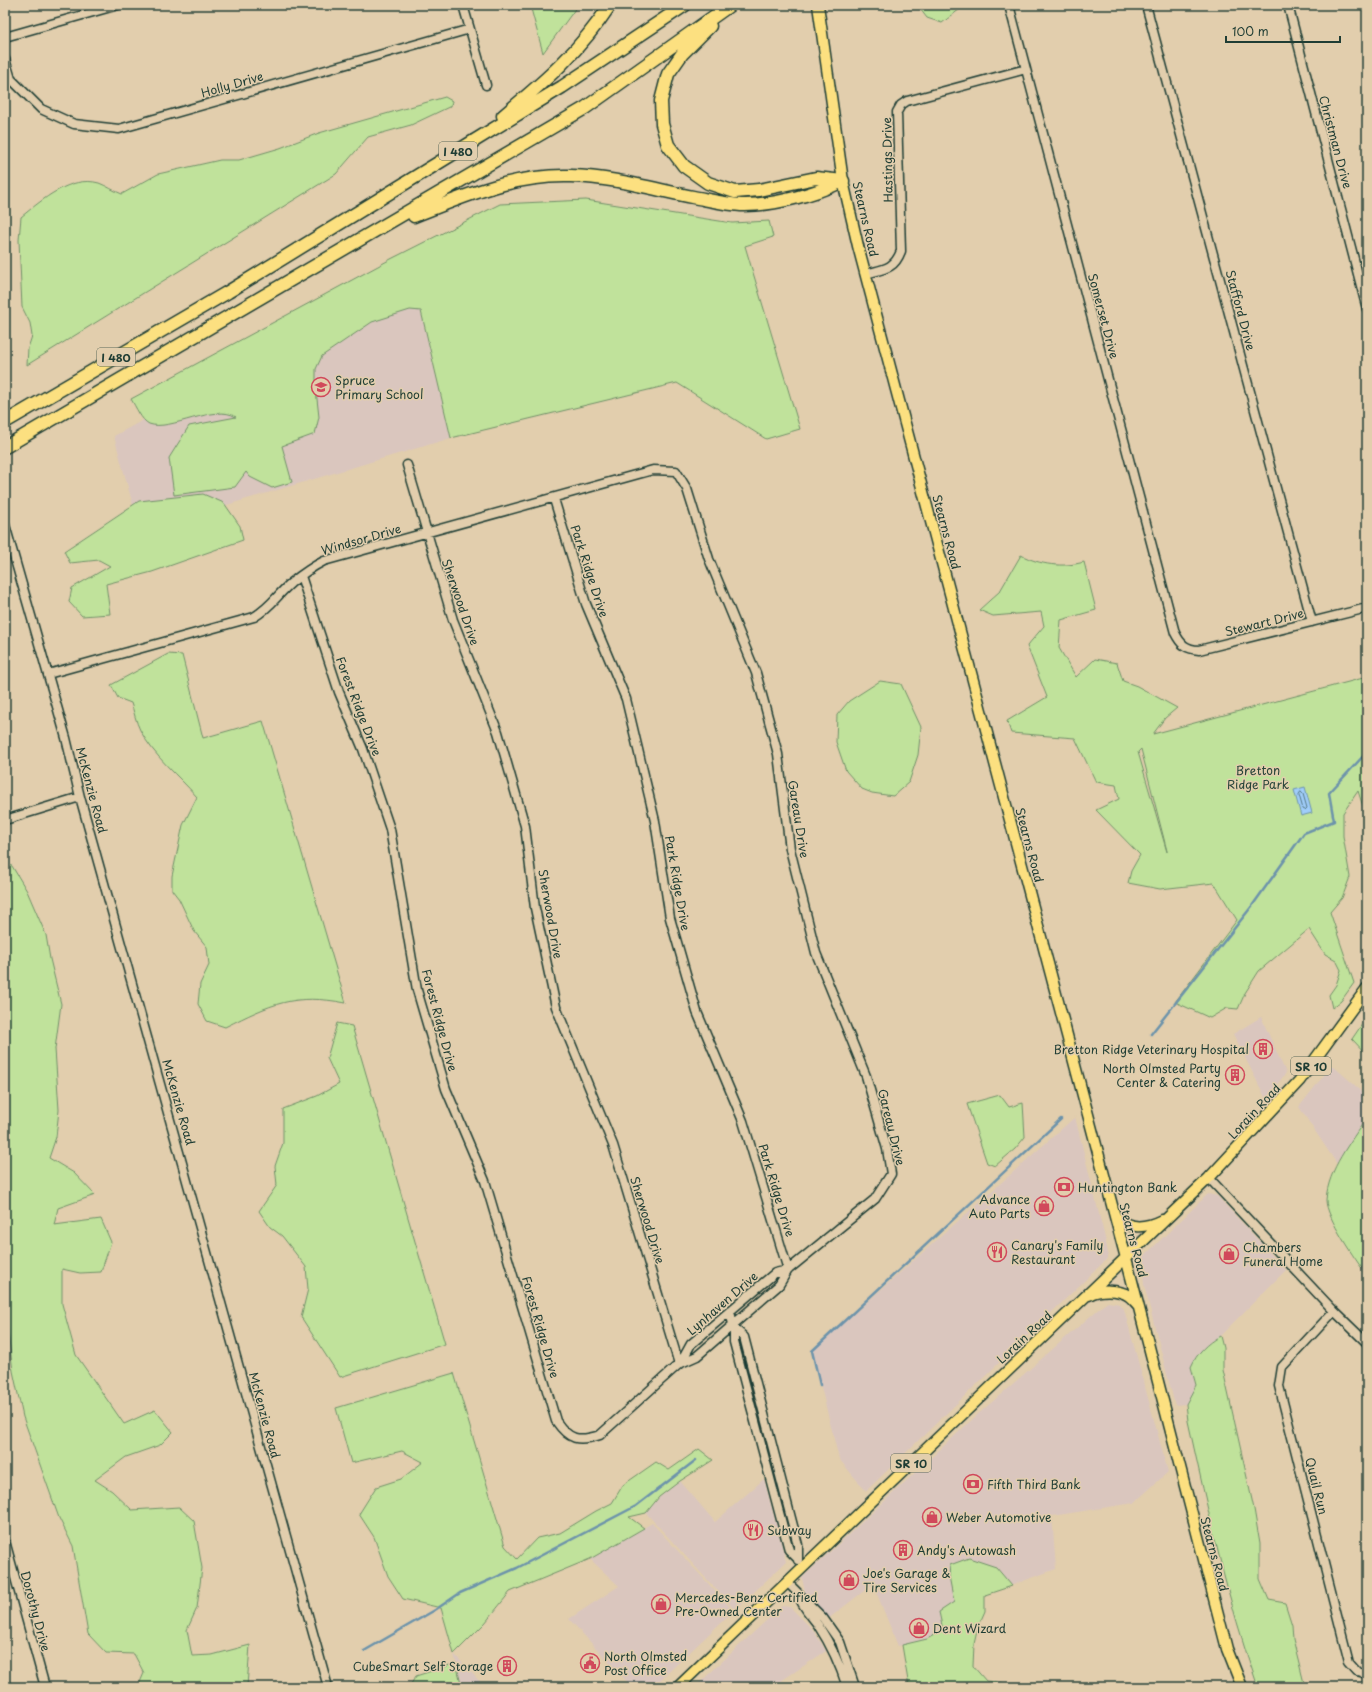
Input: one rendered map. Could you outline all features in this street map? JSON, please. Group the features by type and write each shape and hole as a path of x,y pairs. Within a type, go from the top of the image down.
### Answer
{"highway":[{"path":"469,144 541,85 571,56 597,24 610,5"},
{"name":"I 480","path":"5,422 228,292 562,87 685,5"},
{"path":"730,5 682,54 668,74 661,101 662,124 668,145 684,166 708,183 734,192 759,190 816,178 843,181"},
{"name":"I 480","path":"5,447 585,108 730,5"},
{"path":"375,231 460,197 503,183 548,176 598,178 742,205 773,202 821,191 843,181"}],"main road":[{"name":"Stearns Road","path":"818,5 843,181 865,274 1126,1259 1225,1642 1242,1687"},
{"name":"Lorain Road","path":"678,1687 800,1568 1126,1259 1209,1178 1300,1080 1367,988"},
{"path":"1114,1215 1122,1223 1128,1226 1155,1224 1168,1218"},
{"path":"1084,1299 1093,1293 1114,1292 1128,1296 1138,1305"}],"street":[{"path":"5,37 118,5"},
{"path":"464,5 486,85"},
{"name":"Somerset Drive","path":"1009,5 1175,633"},
{"name":"Stafford Drive","path":"1146,5 1312,622"},
{"name":"Christman Drive","path":"1288,5 1365,293 1367,309"},
{"name":"Holly Drive","path":"8,79 41,109 74,124 119,129 470,29"},
{"path":"5,59 8,79"},
{"name":"Hastings Drive","path":"865,274 888,267 897,262 901,251 897,112 901,105 907,101 1026,69"},
{"name":"Sherwood Drive","path":"407,465 452,620 498,732 525,826 535,908 556,1007 612,1145 679,1364"},
{"name":"Windsor Drive","path":"48,674 254,617 267,609 290,584 314,566 324,561 426,532 554,499 653,470 676,471"},
{"name":"Gareau Drive","path":"676,471 686,489 709,559 756,674 778,754 790,849 816,953 866,1076 887,1149 891,1174"},
{"name":"Park Ridge Drive","path":"554,499 586,604 626,699 655,821 670,918 697,1012 743,1120 788,1270"},
{"name":"McKenzie Road","path":"5,524 48,674 80,797 328,1687"},
{"name":"Forest Ridge Drive","path":"301,576 339,692 363,749 390,829 417,990 446,1089 485,1181 556,1421 562,1430 572,1438"},
{"name":"Stewart Drive","path":"1175,633 1179,642 1188,649 1199,650 1367,608"},
{"path":"5,820 80,797"},
{"name":"Lynhaven Drive","path":"679,1364 697,1356 734,1326 779,1285 788,1270 875,1199 891,1174"},
{"path":"1209,1178 1334,1311 1367,1343"},
{"name":"Lynhaven Drive","path":"572,1438 586,1439 600,1435 679,1364 691,1344 775,1273 788,1270"},
{"name":"Quail Run","path":"1334,1311 1282,1367 1279,1386 1348,1662 1357,1671 1367,1674"},
{"path":"730,1312 734,1326 744,1337 798,1545 797,1558 800,1568"},
{"name":"Dorothy Drive","path":"5,1541 45,1687"},
{"path":"786,1582 798,1594 806,1599 821,1622 840,1642 847,1673 847,1687"},
{"path":"847,1673 855,1687"}],"shaded area":[{"name":"Spruce Primary School","path":"415,287 451,438 140,531 114,436 264,354"},
{"path":"1261,1017 1286,1073 1266,1099 1233,1034"},
{"path":"1332,1065 1367,1096 1367,1117 1337,1164 1299,1107"},
{"path":"1075,1117 1105,1238 1108,1253 1107,1259 866,1491 839,1459 812,1351"},
{"path":"1208,1194 1217,1196 1286,1270 1220,1336 1210,1342 1191,1367 1196,1385 1186,1404 1175,1405 1144,1285 1142,1258"},
{"path":"1108,1302 1120,1304 1124,1309 1168,1472 1134,1503 1052,1516 1056,1569 939,1612 944,1630 927,1639 898,1646 873,1584 828,1619 805,1592 802,1578 976,1416"},
{"path":"764,1479 786,1562 735,1610 646,1513 659,1497 680,1481 715,1522"},
{"path":"652,1523 732,1609 731,1613 653,1687 632,1687 569,1619 619,1586 590,1559"},
{"path":"782,1606 790,1607 813,1630 826,1651 781,1681 782,1687 695,1687"},
{"path":"454,1654 485,1687 462,1687"}],"green space":[{"path":"530,5 578,5 543,53"},
{"path":"917,5 957,5 960,9 942,23 927,18"},
{"path":"445,97 452,101 451,106 411,125 368,137 336,174 27,365 28,348 32,336 30,323 22,307 19,240 21,217 47,197 67,186 88,181 99,183 122,194 158,174 220,160 239,160 280,148 319,133"},
{"path":"586,200 732,223 769,221 773,237 745,246 800,429 766,439 677,383 451,438 421,311 410,310 372,322 322,356 316,369 316,390 319,417 315,434 282,446 292,482 272,488 250,477 246,472 235,487 174,495 169,458 189,426 236,417 216,413 168,424 149,424 141,416 131,399 391,259 500,204"},
{"path":"203,494 224,503 240,526 243,540 152,572 106,584 110,614 82,616 69,602 72,588 110,566 99,560 70,563 64,551 139,501"},
{"name":"Bretton Ridge Park","path":"1021,555 1036,561 1060,565 1084,562 1096,610 1061,620 1059,648 1076,677 1095,659 1117,663 1123,681 1137,686 1177,708 1165,718 1153,734 1367,677 1367,819 1358,791 1343,813 1343,836 1350,877 1342,898 1330,912 1354,983 1341,1001 1332,1008 1329,995 1336,985 1341,970 1336,960 1325,954 1309,929 1259,971 1245,993 1238,1009 1227,1008 1210,1018 1175,1002 1237,920 1214,883 1160,889 1128,883 1131,871 1140,855 1096,810 1119,799 1116,785 1096,782 1075,738 1011,733 1007,721 1047,697 1027,646 1044,626 1041,612 993,616 979,610 1000,591","holes":["1141,749 1167,852 1138,752"]},
{"path":"168,654 182,655 203,738 263,721 346,1003 312,999 297,1000 256,1012 225,1027 207,1021 198,1004 200,984 209,965 207,947 194,931 179,899 172,890 172,876 183,825 197,797 152,749 140,730 131,703 118,698 111,685"},
{"path":"880,681 901,684 921,727 918,755 909,782 893,796 872,793 862,789 846,771 836,742 837,715 849,701"},
{"path":"5,863 12,866 27,891 46,935 61,1004 55,1049 59,1110 56,1137 49,1158 74,1173 95,1195 58,1208 54,1225 101,1219 111,1242 101,1272 80,1273 62,1269 62,1304 76,1355 124,1424 155,1410 173,1432 160,1445 126,1457 95,1480 112,1491 132,1510 179,1507 194,1521 202,1568 197,1608 187,1630 192,1656 212,1655 250,1645 247,1687 138,1687 144,1673 134,1654 106,1653 88,1634 73,1546 59,1518 23,1417 13,1371 5,1309"},
{"path":"1367,1017 1367,1055 1352,1039"},
{"path":"337,1023 352,1026 445,1344 340,1377 301,1317 308,1289 306,1267 282,1236 270,1227 259,1211 277,1185 275,1166 283,1143 283,1109 317,1096 339,1084 327,1058"},
{"path":"1000,1095 1009,1107 1023,1103 1025,1137 1015,1149 995,1166 987,1163 967,1104"},
{"path":"1367,1117 1367,1275 1349,1250 1336,1228 1327,1208 1326,1200 1331,1177 1341,1156"},
{"path":"1220,1336 1223,1348 1223,1370 1254,1509 1260,1544 1260,1579 1269,1600 1285,1603 1292,1625 1293,1639 1305,1687 1258,1687 1237,1621 1211,1522 1188,1421 1186,1404 1196,1385 1191,1367 1193,1362 1202,1349"},
{"path":"454,1373 505,1546 517,1559 537,1538 560,1533 612,1503 623,1485 656,1462 669,1470 699,1449 713,1460 680,1481 659,1497 646,1513 629,1517 644,1528 590,1559 510,1592 485,1623 454,1654 441,1608 403,1599 388,1576 374,1537 359,1514 376,1487 401,1479 423,1462 402,1451 351,1463 336,1408"},
{"path":"969,1558 996,1567 1012,1586 985,1595 985,1611 978,1627 974,1644 973,1666 986,1681 1003,1683 1006,1687 909,1687 902,1645 927,1639 943,1630 939,1612 954,1602 949,1576 950,1565"},
{"path":"456,1663 462,1687 409,1687 416,1676"}],"water":[{"path":"1305,787 1312,813 1301,816 1294,790"}],"waterway":[{"path":"1151,1034 1252,906 1304,833 1334,821 1329,793 1367,752"},
{"path":"820,1385 812,1351 1061,1119"},
{"path":"364,1651 435,1610 460,1593 517,1568 636,1506 696,1460"}],"place":[{"name":"Spruce Primary School","path":"321,387"},
{"name":"Bretton Ridge Veterinary Hospital","path":"1263,1049"},
{"name":"North Olmsted Party Center & Catering","path":"1235,1075"},
{"name":"Huntington Bank","path":"1064,1187"},
{"name":"Advance Auto Parts","path":"1044,1206"},
{"name":"Canary's Family Restaurant","path":"997,1252"},
{"name":"Chambers Funeral Home","path":"1229,1254"},
{"name":"Fifth Third Bank","path":"973,1484"},
{"name":"Weber Automotive","path":"932,1517"},
{"name":"Subway","path":"753,1530"},
{"name":"Andy's Autowash","path":"903,1550"},
{"name":"Joe's Garage & Tire Services","path":"849,1580"},
{"name":"Mercedes-Benz Certified Pre-Owned Center","path":"661,1604"},
{"name":"Dent Wizard","path":"919,1628"},
{"name":"North Olmsted Post Office","path":"590,1663"},
{"name":"CubeSmart Self Storage","path":"507,1666"}]}
